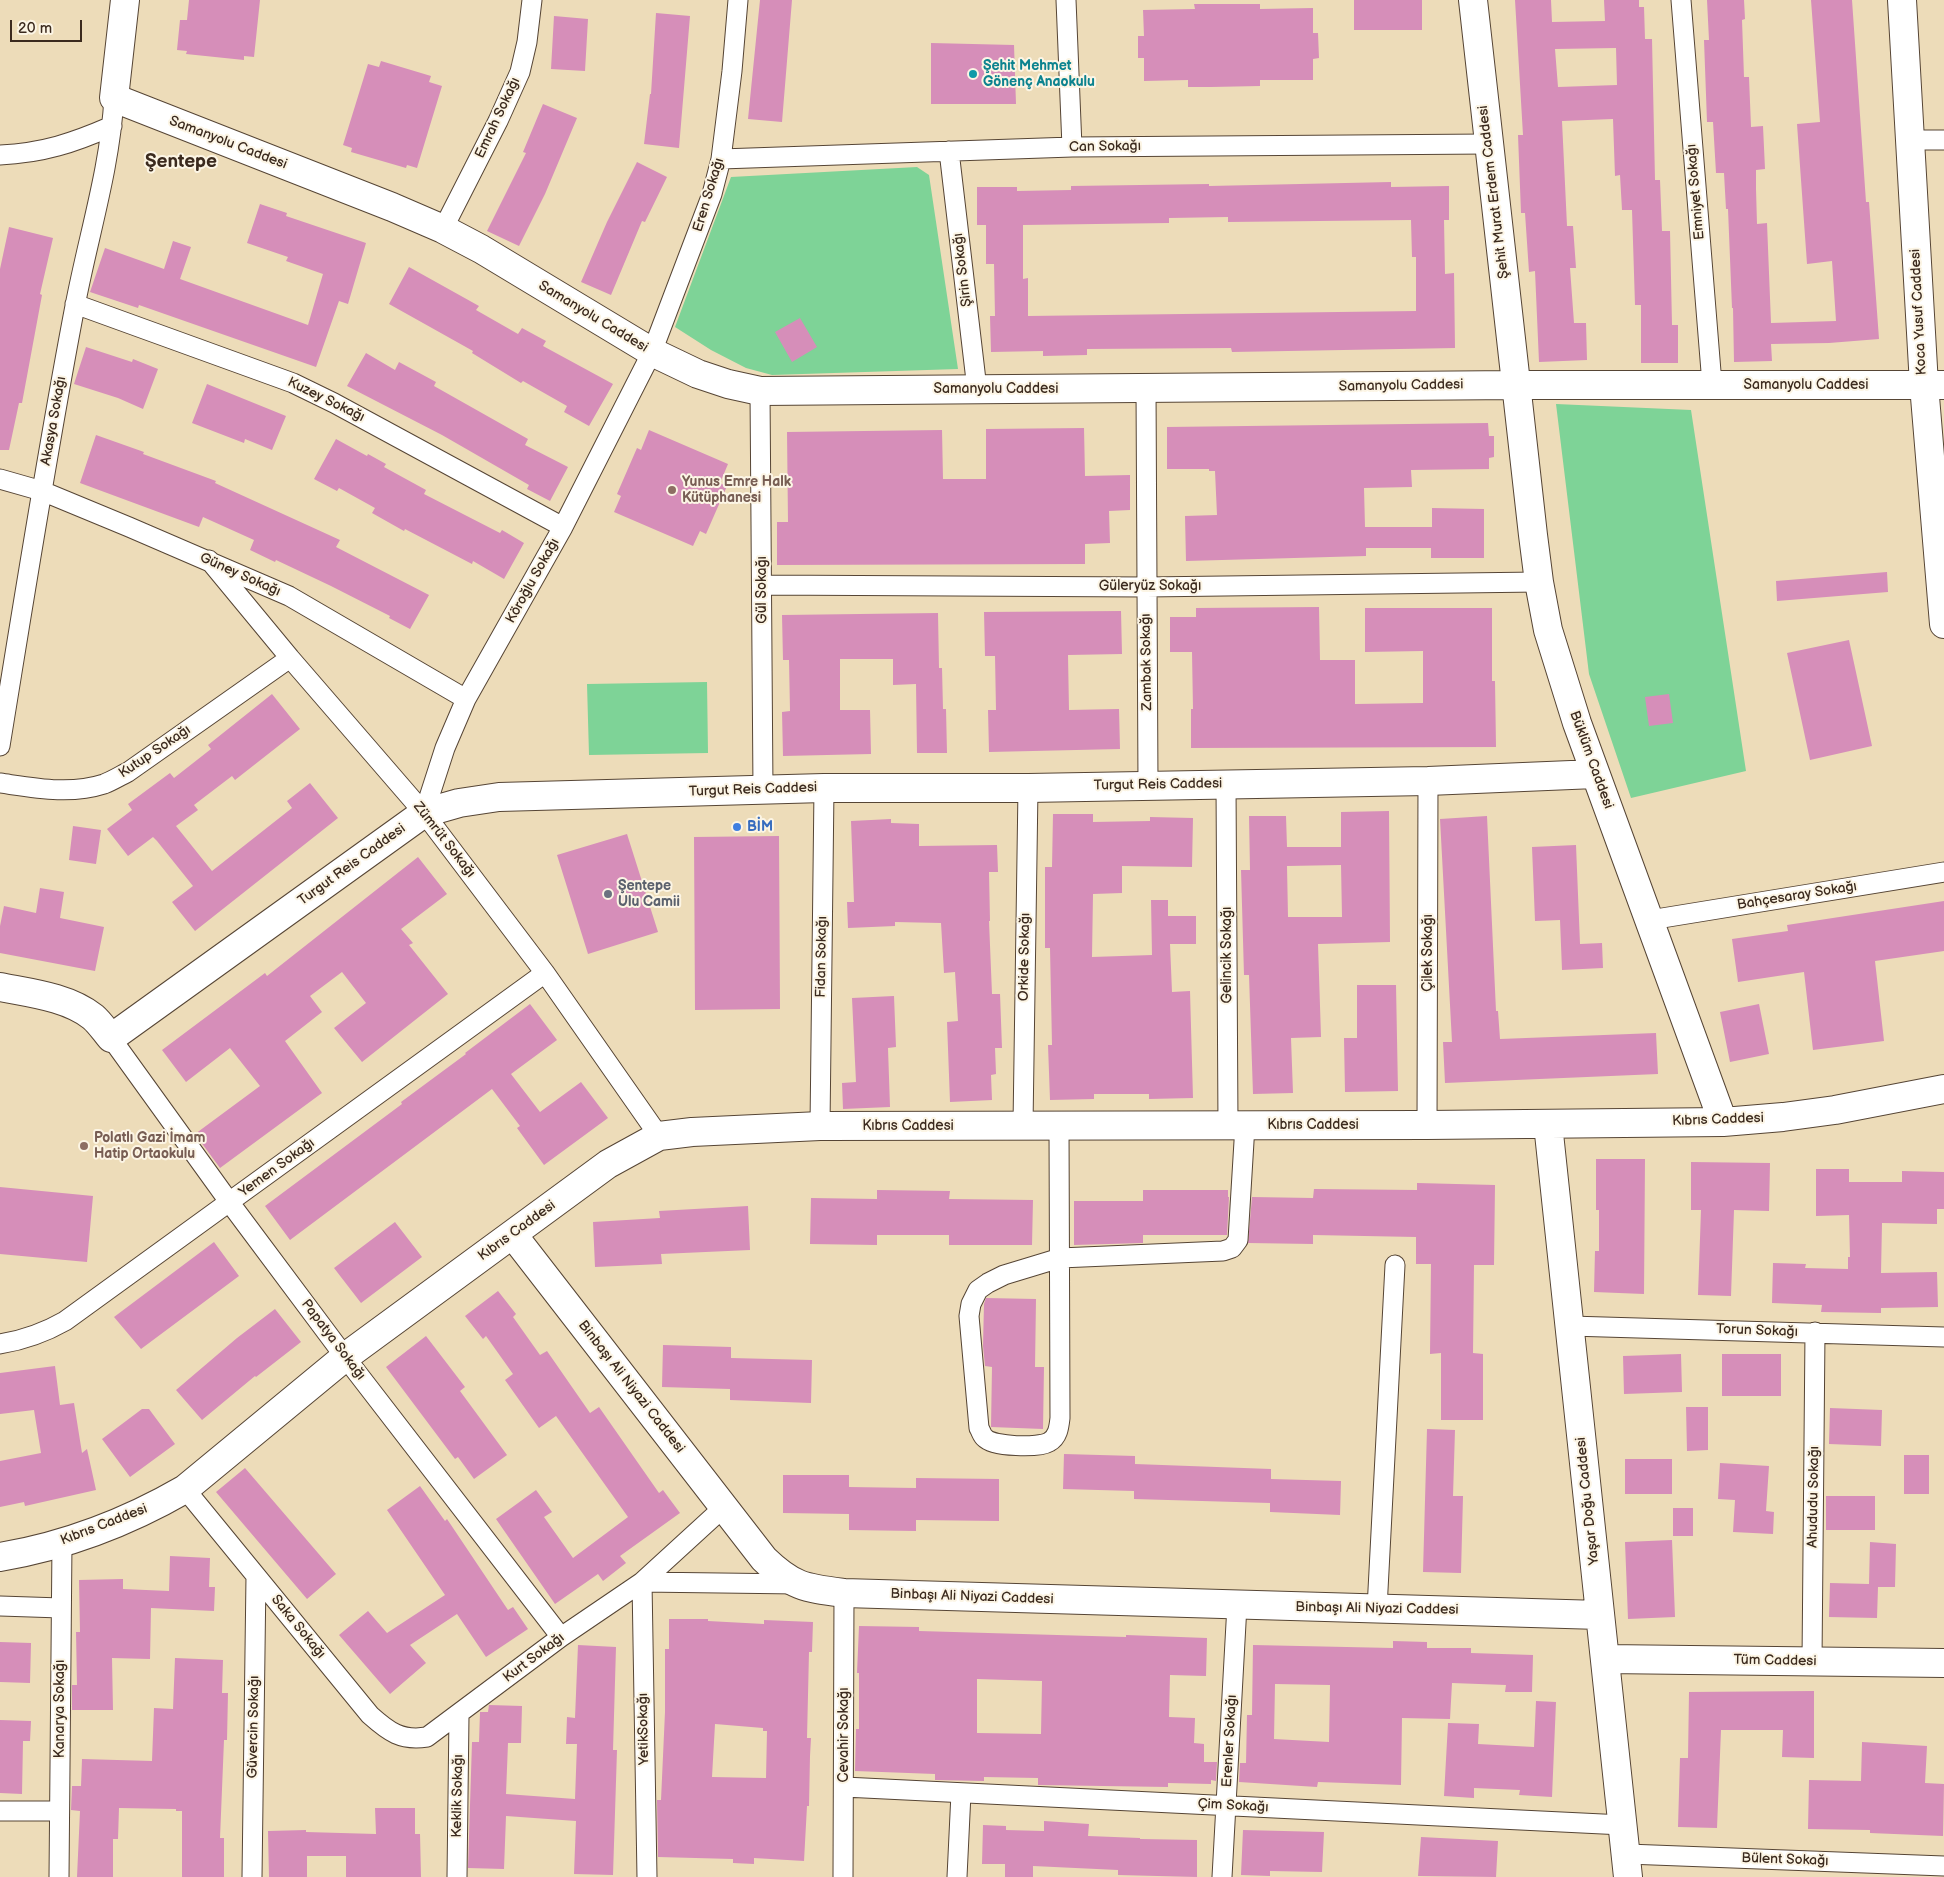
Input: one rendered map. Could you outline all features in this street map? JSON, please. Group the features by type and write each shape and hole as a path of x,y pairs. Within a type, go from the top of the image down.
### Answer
{"street":[{"path":"114,98 125,0"},
{"name":"Emrah Sokağı","path":"443,229 498,121 520,72 527,42 532,0"},
{"name":"Eren Sokağı","path":"652,352 712,194 721,159 732,72 738,0"},
{"path":"1066,0 1072,147"},
{"name":"Şehit Murat Erdem Caddesi","path":"1473,0 1517,385"},
{"name":"Emniyet Sokağı","path":"1681,0 1712,384"},
{"name":"Koca Yusuf Caddesi","path":"1902,0 1909,140 1934,385 1943,609"},
{"name":"Akasya Sokağı","path":"0,746 75,304 112,126 114,98"},
{"name":"Samanyolu Caddesi","path":"114,98 392,207 443,229 481,249 652,352 698,374 728,384 760,390 1712,384 1934,385"},
{"path":"0,155 50,149 78,142 112,126"},
{"path":"1909,140 1944,140"},
{"name":"Can Sokağı","path":"721,159 1072,147 1489,144"},
{"name":"Şirin Sokağı","path":"949,151 977,389"},
{"name":"Kuzey Sokağı","path":"75,304 293,383 343,407 563,527"},
{"name":"Köroğlu Sokağı","path":"424,813 445,748 466,699 563,527 652,352"},
{"name":"Büklüm Caddesi","path":"1517,385 1539,582 1548,630 1595,774 1724,1122"},
{"name":"Zambak Sokağı","path":"1146,388 1148,785"},
{"name":"Gül Sokağı","path":"760,390 763,790"},
{"name":"Güney Sokağı","path":"0,478 42,492 209,560 289,596 466,699"},
{"name":"Zümrüt Sokağı","path":"209,560 290,658 424,813 545,973 660,1136"},
{"name":"Güleryüz Sokağı","path":"762,585 1146,587 1539,582"},
{"name":"Kutup Sokağı","path":"0,783 51,790 80,790 105,784 128,772 290,658"},
{"name":"Turgut Reis Caddesi","path":"111,1038 424,813 459,803 499,797 824,788 1028,788 1428,781 1595,774"},
{"name":"Çilek Sokağı","path":"1427,1125 1428,781"},
{"name":"Gelincik Sokağı","path":"1060,1258 1223,1251 1232,1248 1238,1240 1237,1125 1226,784"},
{"name":"Fidan Sokağı","path":"820,1126 824,788"},
{"name":"Orkide Sokağı","path":"1023,1126 1028,788"},
{"name":"Bahçesaray Sokağı","path":"1650,920 1944,872"},
{"name":"Yemen Sokağı","path":"0,1344 18,1341 46,1332 65,1321 545,973"},
{"path":"0,986 59,1000 77,1008 93,1017 111,1038"},
{"name":"Papatya Sokağı","path":"111,1038 230,1203 345,1357 561,1637"},
{"name":"Kıbrıs Caddesi","path":"0,1557 62,1542 126,1520 156,1506 185,1489 345,1357 608,1164 660,1136 692,1132 820,1126 1427,1125 1724,1122 1835,1110 1944,1089"},
{"name":"Yaşar Doğu Caddesi","path":"1548,1124 1627,1866"},
{"path":"1059,1126 1060,1258 1060,1418 1058,1432 1049,1442 1036,1445 994,1443 984,1438 979,1428 969,1316 971,1304 978,1290 988,1282 1004,1275 1060,1258"},
{"name":"Binbaşı Ali Niyazi Caddesi","path":"513,1235 764,1559 781,1575 798,1584 844,1592 1237,1606 1600,1615"},
{"path":"1377,1609 1395,1265"},
{"name":"Torun Sokağı","path":"1570,1326 1944,1337"},
{"name":"Ahududu Sokağı","path":"1812,1661 1816,1332"},
{"name":"Saka Sokağı","path":"185,1489 370,1715 400,1737 413,1740 428,1737"},
{"name":"Kurt Sokağı","path":"428,1737 561,1637 642,1582 724,1507"},
{"name":"Kanarya Sokağı","path":"59,1877 62,1542"},
{"name":"Güvercin Sokağı","path":"252,1877 256,1576"},
{"path":"642,1582 798,1584"},
{"name":"YetikSokağı","path":"642,1582 647,1877"},
{"name":"Cevahir Sokağı","path":"843,1877 844,1592"},
{"path":"0,1606 61,1608"},
{"name":"Erenler Sokağı","path":"1222,1877 1237,1606"},
{"name":"Tüm Caddesi","path":"1606,1659 1944,1663"},
{"name":"Keklik Sokağı","path":"457,1877 459,1715"},
{"name":"Çim Sokağı","path":"844,1788 1623,1825"},
{"path":"957,1877 961,1793"},
{"path":"0,1811 60,1812"},
{"name":"Bülent Sokağı","path":"1627,1866 1944,1866"}],"green space":[{"path":"917,167 929,175 958,369 772,375 746,368 711,350 675,327 731,177"},
{"path":"1556,404 1691,410 1746,771 1631,798 1589,674"},
{"path":"707,682 708,753 589,755 587,684"}],"building":[{"path":"189,0 260,0 254,57 244,56 244,60 186,54 187,51 177,50 180,20 187,20"},
{"path":"760,0 792,0 782,122 748,119"},
{"path":"1354,0 1422,0 1422,30 1354,30"},
{"path":"1515,0 1551,0 1552,22 1605,21 1604,0 1639,0 1639,7 1644,7 1645,39 1652,39 1655,180 1660,180 1662,231 1670,231 1672,325 1678,325 1678,363 1641,363 1641,305 1635,305 1632,210 1622,210 1620,175 1615,176 1613,119 1562,121 1567,226 1573,226 1576,268 1570,268 1574,323 1586,323 1587,360 1539,362 1535,271 1529,272 1525,213 1521,213 1518,135 1523,135","holes":["1616,48 1617,85 1558,87 1555,49"]},
{"path":"1707,0 1744,0 1745,19 1742,20 1744,77 1749,77 1751,127 1763,126 1765,169 1756,170 1757,224 1767,223 1771,323 1836,321 1832,261 1807,264 1797,124 1820,122 1811,0 1852,0 1866,202 1869,202 1879,339 1829,343 1771,344 1772,361 1734,362 1728,209 1726,209 1724,173 1716,173 1713,122 1707,122 1704,40 1709,40"},
{"path":"1194,4 1260,4 1260,9 1313,8 1313,33 1318,33 1319,58 1313,59 1313,80 1260,80 1260,86 1211,87 1188,87 1188,80 1144,81 1144,58 1138,58 1138,36 1144,36 1143,10 1195,9"},
{"path":"656,13 690,16 679,148 644,144 651,94"},
{"path":"554,16 588,19 585,71 551,69"},
{"name":"Şehit Mehmet Gönenç Anaokulu","path":"931,43 1014,45 1016,104 931,104"},
{"path":"381,61 431,76 429,82 442,86 417,168 407,165 406,168 351,152 352,148 343,145 368,64 379,67"},
{"path":"543,104 577,118 545,194 519,246 487,231 526,153 523,152"},
{"path":"637,162 667,177 645,222 642,221 611,295 581,282 607,222"},
{"path":"1391,182 1391,187 1449,186 1449,220 1444,220 1445,274 1454,273 1455,348 1232,352 1231,348 1087,349 1087,355 1043,356 1043,351 991,352 990,316 995,316 994,264 986,264 986,225 977,225 977,187 1017,187 1017,191 1071,190 1071,186 1209,184 1209,186","holes":["1228,217 1228,222 1411,220 1412,257 1416,257 1416,311 1028,316 1028,278 1023,279 1023,225 1169,223 1169,218"]},
{"path":"260,204 287,213 286,216 366,243 348,304 339,301 316,367 139,305 138,308 90,292 105,248 164,269 173,241 191,247 180,279 308,325 323,274 286,261 288,257 247,243"},
{"path":"9,227 53,238 40,294 42,295 22,403 19,403 9,450 0,450 0,269"},
{"path":"409,267 479,306 476,310 518,334 522,328 546,341 543,346 613,384 589,426 564,412 567,406 523,381 521,383 472,353 473,351 389,304"},
{"path":"800,318 817,347 792,362 775,332"},
{"path":"86,347 132,362 133,359 158,369 143,409 118,398 74,384"},
{"path":"366,353 395,370 399,362 436,382 434,386 528,439 525,445 568,467 550,501 527,489 529,485 442,435 347,386"},
{"path":"207,384 286,416 272,450 245,439 244,443 192,423"},
{"path":"1488,423 1489,436 1494,436 1494,457 1489,458 1489,469 1411,470 1412,487 1364,488 1365,527 1432,527 1432,508 1484,509 1484,558 1431,558 1431,548 1366,548 1366,556 1186,561 1185,516 1217,515 1215,471 1209,471 1209,469 1167,469 1167,427"},
{"path":"1084,428 1085,476 1130,475 1130,510 1109,511 1110,543 1085,544 1085,564 777,565 777,522 788,522 787,432 942,430 943,479 986,479 986,429"},
{"name":"Yunus Emre Halk Kütüphanesi","path":"649,430 728,464 720,483 727,486 706,534 700,531 693,546 614,512 621,496 617,494 637,448 641,450"},
{"path":"96,435 216,481 215,483 340,540 336,547 429,595 410,629 389,618 390,616 331,586 250,550 254,540 203,517 199,527 80,483"},
{"path":"336,439 386,464 384,467 426,490 424,494 500,533 502,530 524,543 504,579 473,561 472,564 405,529 404,531 372,513 375,508 339,488 337,491 314,479"},
{"path":"1887,572 1888,592 1777,601 1776,581"},
{"path":"1319,607 1320,660 1355,660 1355,704 1423,703 1423,651 1365,652 1365,608 1492,608 1492,681 1495,681 1496,747 1191,748 1191,709 1193,709 1192,652 1170,652 1170,617 1196,617 1196,608"},
{"path":"1121,611 1122,654 1068,655 1069,710 1119,709 1120,749 989,752 988,710 996,710 995,656 985,656 984,612"},
{"path":"938,613 939,668 942,668 943,709 946,709 947,753 917,753 916,684 893,685 893,659 840,659 840,710 870,710 871,754 783,756 782,712 790,711 789,660 783,660 782,615"},
{"path":"1849,640 1872,746 1810,760 1787,653"},
{"path":"272,694 300,729 235,780 232,776 194,805 198,810 176,826 212,871 292,808 287,801 310,783 338,818 195,931 172,902 193,886 157,841 153,837 128,856 107,829 132,810 128,804 170,773 174,778 211,749 208,745"},
{"path":"1669,694 1673,723 1649,726 1645,697"},
{"path":"1389,811 1390,942 1318,944 1321,1037 1291,1038 1293,1093 1253,1094 1249,975 1244,975 1241,870 1250,870 1249,816 1286,816 1287,847 1341,847 1341,812","holes":["1341,865 1342,917 1288,917 1287,866"]},
{"path":"1053,814 1093,814 1093,822 1150,821 1150,817 1193,818 1192,867 1122,866 1122,893 1093,894 1092,957 1152,955 1151,900 1168,900 1168,916 1196,916 1196,944 1170,944 1172,992 1190,991 1193,1098 1149,1099 1149,1094 1094,1094 1094,1099 1050,1100 1048,1045 1052,1045 1050,948 1045,948 1045,867 1052,867"},
{"path":"1487,816 1496,1011 1498,1011 1500,1039 1656,1033 1658,1074 1445,1083 1443,1042 1452,1042 1440,819"},
{"path":"891,819 891,823 919,824 919,846 997,845 998,872 989,872 989,921 992,994 1000,994 1002,1048 995,1048 996,1074 991,1075 992,1100 950,1102 947,1022 958,1021 955,972 944,973 941,923 895,922 895,926 848,928 847,902 854,902 851,821"},
{"path":"73,826 101,830 96,864 69,860"},
{"name":"Şentepe Ulu Camii","path":"627,834 658,932 588,954 557,855"},
{"path":"779,836 780,1009 695,1010 694,837"},
{"path":"1576,845 1580,944 1602,943 1603,968 1562,970 1560,920 1535,921 1532,847"},
{"path":"418,857 447,894 401,929 413,943 409,945 448,994 362,1062 334,1028 366,1003 342,972 310,996 322,1012 285,1041 322,1093 220,1168 195,1134 260,1086 230,1048 186,1082 162,1050 265,973 267,976"},
{"path":"40,888 64,892 60,918 104,927 95,971 0,953 0,926 4,906 36,913"},
{"path":"1944,901 1944,951 1875,961 1884,1041 1813,1050 1804,972 1738,982 1732,939 1788,931 1787,925"},
{"path":"1357,985 1396,985 1398,1091 1345,1092 1344,1038 1357,1038"},
{"path":"894,996 896,1047 888,1048 890,1107 843,1109 842,1083 856,1082 852,998"},
{"path":"530,1004 557,1040 511,1074 540,1112 581,1082 608,1118 544,1165 517,1128 520,1126 492,1089 290,1240 265,1206 402,1104 401,1102"},
{"path":"1759,1004 1769,1054 1730,1062 1720,1012"},
{"path":"1596,1159 1645,1159 1644,1294 1594,1292 1595,1251 1599,1251 1599,1210 1596,1210"},
{"path":"1691,1162 1770,1163 1769,1211 1734,1210 1731,1296 1698,1295 1701,1210 1691,1210"},
{"path":"1816,1169 1849,1169 1849,1182 1902,1182 1902,1171 1944,1172 1944,1209 1937,1209 1937,1224 1882,1223 1881,1273 1937,1272 1938,1307 1881,1308 1881,1313 1821,1312 1822,1305 1772,1303 1773,1263 1806,1264 1805,1268 1848,1269 1848,1257 1850,1257 1849,1215 1816,1216"},
{"path":"1417,1183 1495,1185 1494,1265 1474,1265 1473,1353 1483,1354 1483,1420 1441,1420 1441,1353 1430,1354 1431,1264 1416,1264 1416,1237 1313,1235 1313,1244 1248,1243 1252,1197 1313,1198 1314,1189 1417,1190"},
{"path":"0,1187 93,1196 87,1262 0,1254"},
{"path":"877,1190 950,1191 949,1199 1033,1200 1032,1245 949,1245 949,1235 877,1235 877,1245 810,1244 811,1198 877,1199"},
{"path":"1143,1190 1228,1190 1227,1235 1143,1235 1143,1243 1074,1245 1074,1201 1143,1201"},
{"path":"748,1206 750,1250 661,1254 662,1264 595,1267 593,1222 660,1218 659,1211"},
{"path":"395,1222 422,1257 361,1303 334,1268"},
{"path":"214,1242 239,1276 141,1349 114,1317"},
{"path":"498,1291 516,1314 513,1317 540,1355 547,1351 590,1413 599,1407 659,1493 663,1490 680,1513 620,1556 626,1563 603,1581 598,1574 555,1604 496,1519 536,1490 552,1512 544,1517 573,1558 628,1517 556,1416 539,1428 505,1380 513,1374 486,1336 483,1339 465,1316"},
{"path":"986,1298 1036,1299 1035,1367 1044,1367 1043,1429 991,1427 992,1367 985,1366 983,1346 984,1304"},
{"path":"275,1309 301,1342 255,1376 202,1420 176,1390 237,1338"},
{"path":"426,1336 465,1387 460,1391 507,1455 474,1479 458,1457 455,1459 386,1367"},
{"path":"663,1345 731,1347 731,1358 812,1360 811,1403 730,1400 730,1389 662,1387"},
{"path":"1681,1354 1682,1392 1624,1394 1623,1356"},
{"path":"1722,1354 1781,1354 1781,1396 1722,1396"},
{"path":"55,1366 60,1405 74,1403 82,1453 87,1449 96,1490 25,1506 24,1502 0,1507 0,1461 41,1453 34,1410 0,1414 0,1373"},
{"path":"1686,1407 1708,1407 1708,1450 1687,1451"},
{"path":"1830,1408 1882,1410 1881,1446 1829,1444"},
{"path":"142,1409 149,1409 175,1444 130,1477 102,1439"},
{"path":"1427,1429 1455,1430 1453,1496 1463,1496 1461,1573 1423,1572"},
{"path":"1064,1454 1135,1456 1135,1464 1271,1469 1271,1479 1341,1481 1340,1515 1270,1512 1270,1503 1134,1499 1134,1491 1063,1489"},
{"path":"1904,1455 1929,1455 1929,1494 1904,1494"},
{"path":"1625,1459 1672,1459 1672,1494 1625,1494"},
{"path":"1720,1463 1769,1466 1766,1511 1774,1512 1773,1534 1733,1532 1735,1500 1718,1499"},
{"path":"245,1468 336,1574 307,1599 216,1492"},
{"path":"783,1475 849,1475 849,1487 916,1488 916,1478 999,1479 999,1521 916,1520 916,1531 849,1530 849,1514 783,1513"},
{"path":"420,1486 445,1521 447,1519 508,1610 513,1607 528,1629 486,1657 457,1614 410,1645 426,1663 390,1694 339,1635 368,1611 387,1633 445,1595 387,1510"},
{"path":"1826,1496 1875,1496 1875,1530 1826,1530"},
{"path":"1673,1508 1693,1508 1693,1536 1673,1536"},
{"path":"1672,1540 1675,1617 1628,1619 1625,1542"},
{"path":"1870,1542 1896,1544 1895,1587 1878,1587 1877,1618 1829,1617 1830,1583 1869,1584"},
{"path":"170,1556 210,1558 209,1587 215,1587 214,1611 151,1608 150,1659 112,1658 113,1710 72,1710 72,1685 77,1685 76,1632 80,1632 79,1580 123,1579 123,1589 169,1591"},
{"path":"669,1619 708,1619 708,1621 764,1624 764,1620 813,1622 812,1652 809,1652 807,1738 811,1738 809,1806 807,1806 804,1861 754,1858 754,1864 733,1863 733,1859 658,1857 657,1800 661,1800 665,1712 665,1649 669,1649","holes":["715,1724 763,1728 763,1731 767,1731 766,1778 712,1777"]},
{"path":"859,1626 919,1627 919,1631 1207,1638 1206,1676 1170,1675 1169,1717 1195,1718 1194,1743 1204,1744 1204,1762 1217,1762 1216,1781 1211,1780 1211,1784 1168,1783 1168,1787 1038,1785 1038,1778 984,1777 984,1781 935,1780 935,1774 855,1771 856,1729 859,1729 859,1673 857,1673","holes":["977,1679 1042,1681 1041,1734 977,1733"]},
{"path":"1393,1641 1427,1642 1427,1648 1471,1648 1471,1653 1533,1655 1532,1692 1505,1692 1506,1685 1452,1683 1450,1719 1402,1718 1401,1785 1318,1782 1317,1787 1239,1782 1240,1763 1246,1763 1247,1715 1252,1715 1253,1645 1393,1648","holes":["1275,1684 1330,1685 1329,1742 1274,1739"]},
{"path":"0,1642 31,1643 30,1683 0,1682"},
{"path":"578,1645 616,1647 613,1750 617,1750 613,1875 574,1874 576,1821 506,1816 504,1869 468,1868 472,1742 479,1742 480,1712 488,1712 489,1705 522,1706 521,1743 508,1743 506,1794 575,1799 577,1744 566,1744 567,1717 575,1718"},
{"path":"175,1658 223,1660 222,1693 228,1693 227,1740 224,1740 220,1838 224,1838 224,1877 182,1877 182,1811 176,1811 176,1809 119,1808 118,1839 113,1839 113,1877 77,1877 80,1811 71,1810 72,1786 81,1786 82,1759 152,1761 154,1708 173,1709"},
{"path":"1814,1691 1814,1758 1782,1757 1783,1730 1721,1730 1717,1828 1678,1827 1680,1758 1688,1758 1689,1692"},
{"path":"1536,1701 1556,1702 1552,1797 1519,1795 1520,1790 1474,1788 1474,1798 1444,1796 1448,1723 1479,1724 1478,1744 1534,1747"},
{"path":"0,1720 31,1721 30,1741 23,1741 22,1794 0,1793"},
{"path":"1862,1742 1927,1746 1925,1783 1944,1784 1943,1836 1870,1833 1870,1830 1808,1829 1809,1780 1861,1781"},
{"path":"375,1808 415,1808 415,1834 420,1834 421,1877 346,1877 346,1856 307,1856 307,1877 269,1877 268,1831 306,1830 306,1832 376,1834"},
{"path":"1044,1821 1089,1824 1088,1836 1197,1840 1197,1877 1118,1875 1118,1870 1033,1866 1033,1877 1005,1877 1005,1864 982,1864 983,1825 1006,1826 1006,1830 1044,1831"},
{"path":"1243,1830 1324,1832 1322,1872 1270,1871 1270,1876 1241,1875"},
{"path":"1421,1837 1498,1841 1496,1877 1418,1876"}],"place":[{"name":"Şehit Mehmet Gönenç Anaokulu","path":"973,74"},
{"name":"Yunus Emre Halk Kütüphanesi","path":"672,490"},
{"name":"BİM","path":"737,827"},
{"name":"Şentepe Ulu Camii","path":"608,894"},
{"name":"Polatlı Gazi İmam Hatip Ortaokulu","path":"84,1146"}],"district":[{"name":"Şentepe","path":"181,162"}]}
